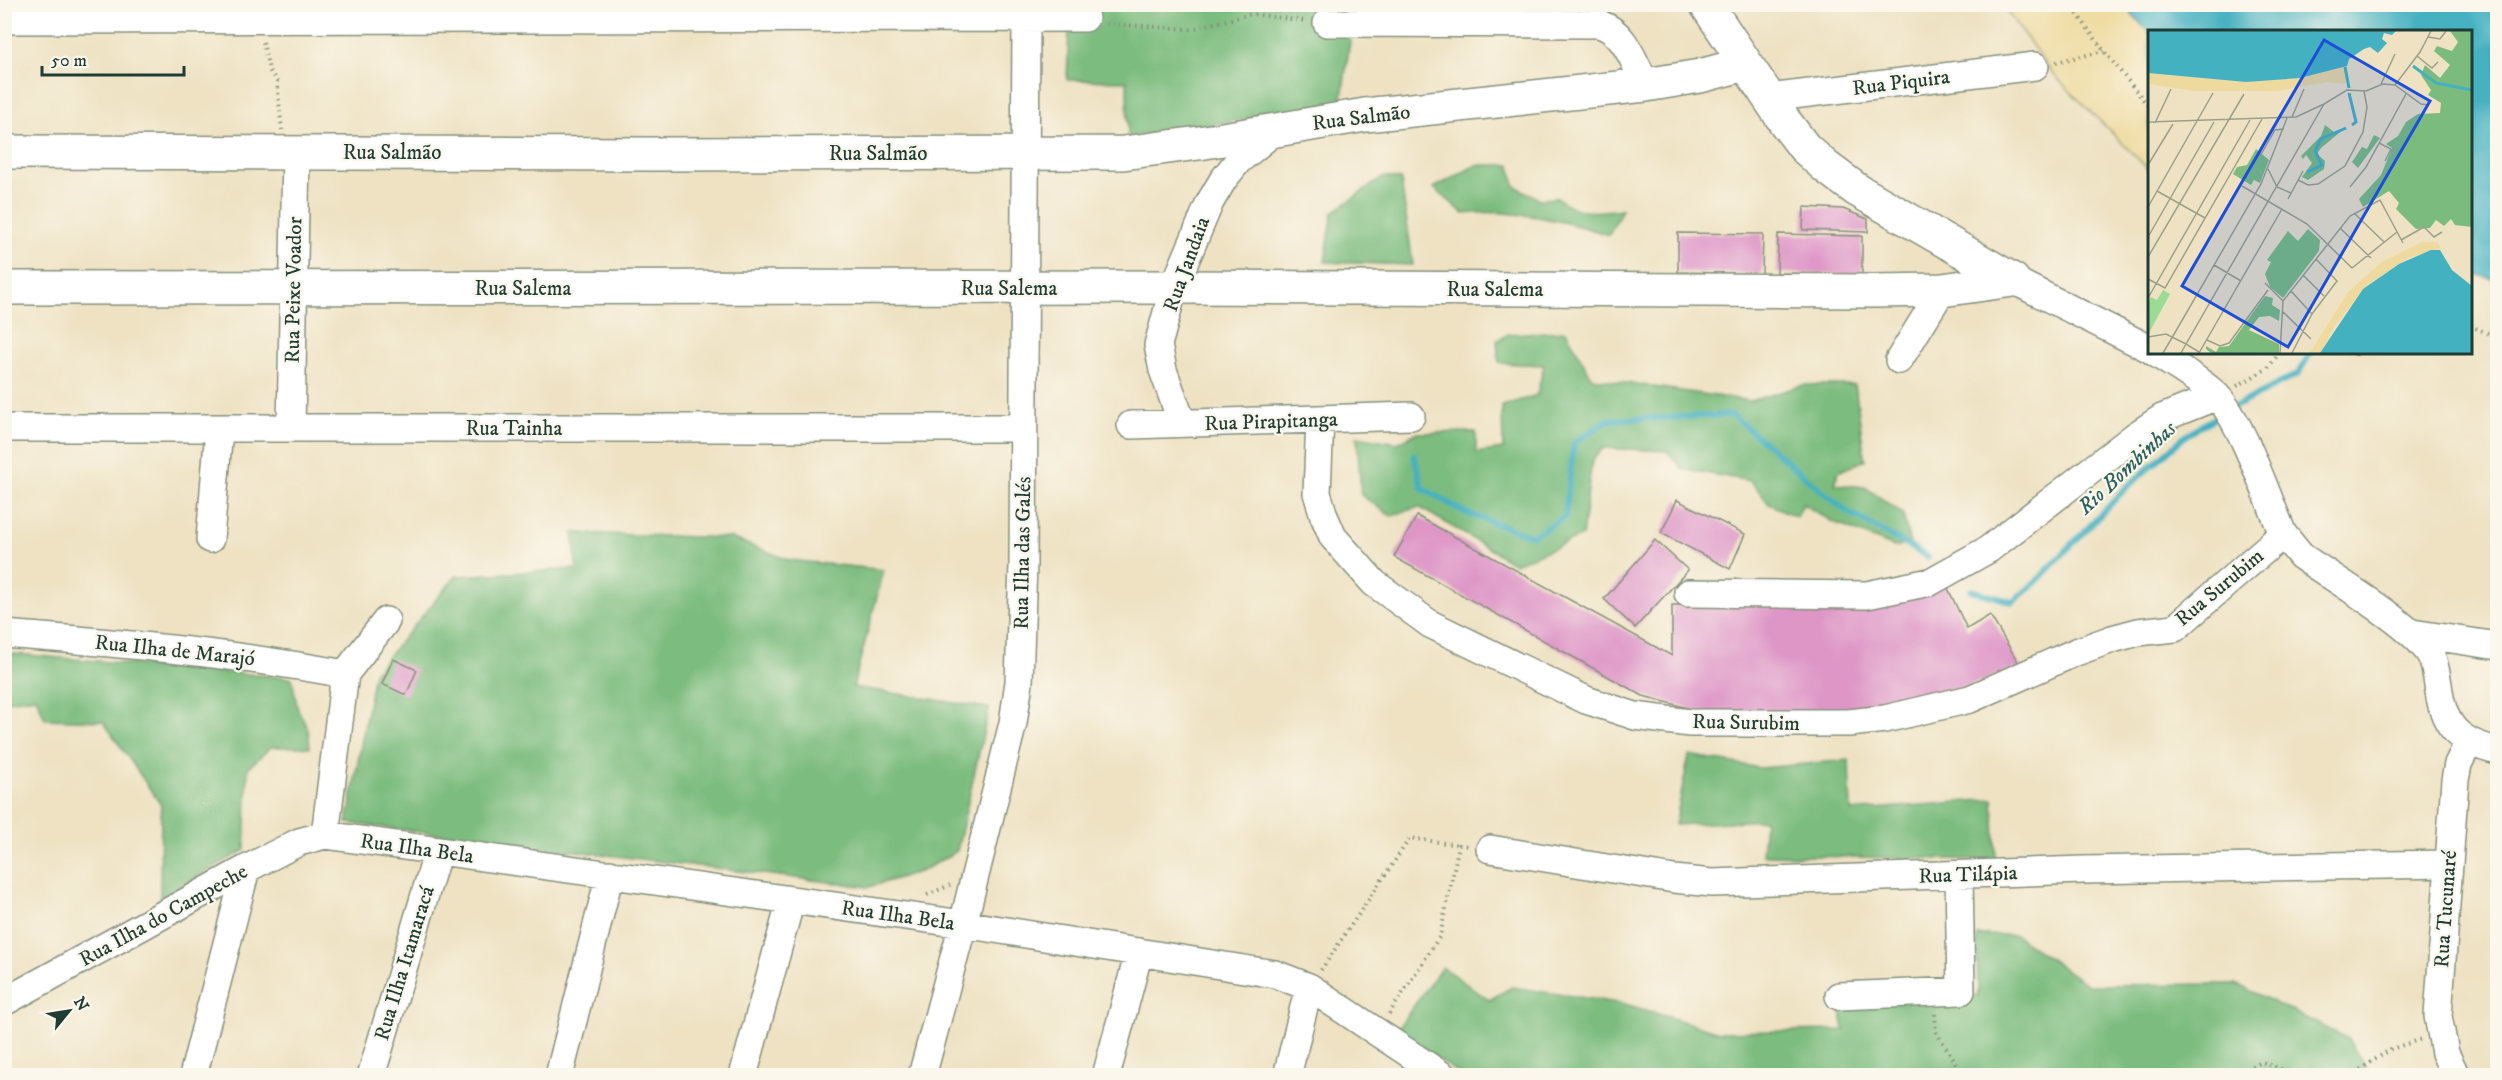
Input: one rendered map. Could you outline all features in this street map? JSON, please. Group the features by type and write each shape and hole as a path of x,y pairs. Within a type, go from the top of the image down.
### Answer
{"main road":[{"path":"1706,4 1768,98 1804,147 1826,167 1857,190 2013,280"},
{"name":"Rua Salmão","path":"4,152 1123,153 1198,143 1365,114 1646,85 1700,76 1745,64"},
{"name":"Rua Salema","path":"4,288 1174,287 1942,290 2013,280"}],"street":[{"name":"Rua Ilha das Galés","path":"922,1076 963,924 1012,723 1019,682 1023,564 1026,18"},
{"path":"4,20 1085,18"},
{"path":"1327,23 1599,24 1611,27 1621,37 1646,85"},
{"name":"Rua Piquira","path":"1768,98 2035,66"},
{"name":"Rua Jandaia","path":"1182,423 1163,370 1158,345 1174,287 1210,202 1223,180 1238,161 1278,129"},
{"name":"Rua Peixe Voador","path":"288,152 293,288 291,428"},
{"path":"2013,280 2148,348"},
{"path":"1899,360 1942,290"},
{"path":"2157,354 2196,380 2223,406 2283,534 2301,556 2412,633 2431,656 2440,700 2449,725 2469,742 2498,751"},
{"path":"1688,593 1867,595 1930,582 1989,549 2135,436 2162,418 2223,406"},
{"name":"Rua Pirapitanga","path":"1131,425 1411,416"},
{"name":"Rua Surubim","path":"1320,419 1317,493 1324,516 1333,537 1374,583 1398,602 1439,628 1586,700 1635,716 1690,723 1849,723 1885,719 1970,699 2076,652 2112,639 2138,632 2175,628 2283,534"},
{"name":"Rua Tainha","path":"4,428 1023,428"},
{"path":"210,539 219,429"},
{"path":"325,835 345,674 386,621"},
{"path":"2412,633 2498,646"},
{"name":"Rua Ilha de Marajó","path":"4,634 204,651 345,674"},
{"name":"Rua Tucunaré","path":"2456,1076 2445,1053 2438,1016 2455,780 2458,764 2469,742"},
{"name":"Rua Ilha Bela","path":"325,835 963,924 1275,974 1310,987 1443,1076"},
{"name":"Rua Ilha do Campeche","path":"4,1002 246,869 299,842 325,835"},
{"name":"Rua Tilápia","path":"1490,849 1712,883 2083,870 2448,864"},
{"name":"Rua Ilha Itamaracá","path":"371,1076 438,851"},
{"path":"193,1076 246,869"},
{"path":"559,1076 610,874"},
{"path":"1839,996 1961,991 1959,875"},
{"path":"742,1076 791,900"},
{"path":"1106,1076 1139,952"},
{"path":"1287,1076 1310,987"}],"path":[{"path":"2070,4 2148,106"},
{"path":"1085,18 1113,26 1191,29 1251,15 1327,23"},
{"path":"261,20 267,63 279,92 282,130 288,152"},
{"path":"2035,66 2104,51"},
{"path":"2472,327 2498,338"},
{"path":"2223,406 2268,368 2278,354"},
{"path":"1310,987 1410,838 1490,849"},
{"path":"1378,1032 1440,936 1459,845"},
{"path":"922,896 953,884"},
{"path":"1934,992 1936,1032 1955,1061 1957,1076"},
{"path":"2349,1076 2391,1049 2440,1034"},
{"path":"2238,1076 2240,1072 2262,1062 2300,1076"}],"green space":[{"path":"1070,5 1355,5 1341,105 1128,137 1127,81 1067,80"},
{"path":"1476,165 1510,165 1515,186 1539,199 1558,198 1573,208 1588,211 1622,209 1609,235 1574,225 1518,214 1464,214 1434,188"},
{"path":"1384,177 1401,180 1413,265 1325,262 1333,212"},
{"path":"1566,331 1592,378 1750,401 1803,385 1855,385 1865,460 1838,472 1835,484 1865,487 1903,514 1910,544 1894,547 1833,522 1803,504 1797,517 1769,504 1751,481 1683,469 1667,451 1603,448 1592,461 1582,536 1515,564 1419,507 1391,516 1361,495 1357,436 1398,443 1416,433 1476,432 1476,453 1503,449 1502,406 1537,395 1544,365 1499,363 1497,341 1508,334"},
{"path":"573,533 731,538 789,560 884,570 853,687 989,708 957,851 922,871 869,887 347,823 374,673 456,576 577,569"},
{"path":"4,653 292,678 297,707 308,729 310,747 271,747 248,768 245,850 160,898 161,805 103,721 45,719 36,697 5,701"},
{"path":"1689,755 1760,768 1849,760 1851,811 1993,799 1996,860 1762,855 1765,820 1675,825"},
{"path":"1977,935 2015,935 2088,985 2236,984 2347,1038 2371,1075 1462,1076 1397,1029 1442,967 1489,1000 1512,987 1625,1004 1719,1032 1844,1030 1839,1001 1978,995"}],"sand":[{"path":"2002,5 2124,5 2148,32 2148,169 2054,75"}],"water":[{"path":"2124,5 2497,5 2497,280 2472,273 2472,30 2148,30 2148,32"}],"building":[{"path":"1804,207 1843,209 1868,219 1868,232 1803,230"},
{"path":"1678,233 1763,234 1762,274 1678,272"},
{"path":"1778,234 1862,236 1862,275 1777,273"},
{"path":"1677,500 1745,534 1730,569 1661,533"},
{"path":"1417,516 1672,656 1672,605 1882,605 1945,582 1967,629 1990,615 2021,667 1948,693 1893,705 1850,710 1714,715 1643,696 1394,557"},
{"path":"1655,540 1688,570 1635,628 1604,599"},
{"path":"393,659 417,670 406,695 382,684"}],"waterway":[{"name":"Rio Bombinhas","path":"2234,407 2298,374 2310,354"},
{"name":"Rio Bombinhas","path":"1971,590 2013,602 2036,582 2127,487 2190,432 2222,414"},
{"path":"1414,455 1422,488 1466,513 1532,536 1565,517 1574,443 1608,420 1732,415 1846,511 1928,557"}]}
